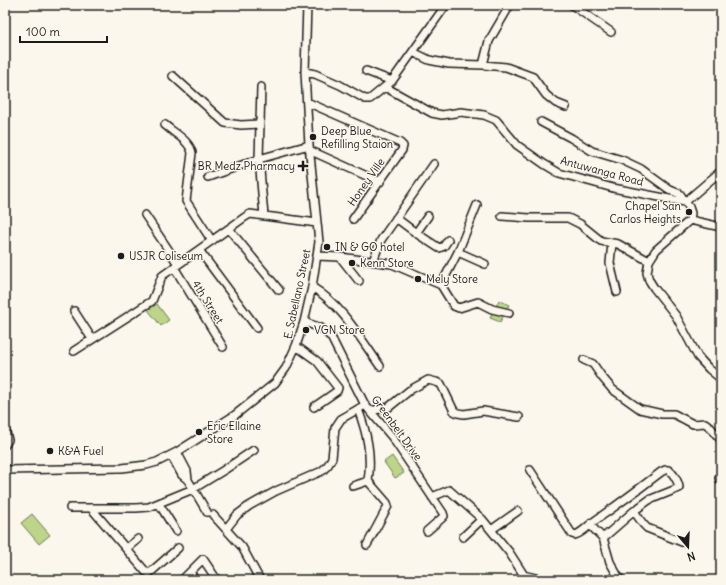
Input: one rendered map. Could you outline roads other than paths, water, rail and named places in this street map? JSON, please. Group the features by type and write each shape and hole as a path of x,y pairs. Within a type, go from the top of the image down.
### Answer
{"street":[{"name":"E. Sabellano Street","path":"5,470 128,468 146,465 174,454 235,415 275,383 286,368 296,346 304,322 318,256 319,242 309,147 305,72 307,5"},
{"path":"305,72 315,74 340,85 365,100 370,99 392,82 446,5"},
{"path":"483,65 489,41 510,5"},
{"path":"572,5 611,32"},
{"path":"413,52 429,60 450,64 506,67 532,77 546,95 556,103 566,107"},
{"path":"366,71 392,82"},
{"path":"173,76 225,123 241,125 259,124"},
{"path":"261,87 259,158 264,216"},
{"name":"Antuwanga Road","path":"386,87 432,113 442,115 461,112 484,115 496,120 517,145 559,173 613,188 685,202"},
{"name":"Honey Ville","path":"307,102 400,143 403,146 402,150 354,219"},
{"path":"540,122 592,151 622,160 641,169 670,190 680,194 691,212 690,220 656,250 649,261 647,273 654,288 676,316 698,357 708,369 721,379"},
{"path":"165,125 188,144 191,149 192,154 186,201 212,242"},
{"path":"208,177 259,158 309,147 380,182"},
{"path":"373,261 381,240 434,164"},
{"path":"685,202 721,171"},
{"path":"441,285 458,252 477,205"},
{"path":"74,351 152,301 162,276 250,214 317,223"},
{"name":"4th Street","path":"145,215 223,347"},
{"path":"416,233 428,216"},
{"path":"502,216 568,218 580,224 601,241 623,246 649,261"},
{"path":"396,218 440,248 444,246 448,240"},
{"path":"690,220 721,227"},
{"path":"229,229 279,290"},
{"path":"612,243 610,263 617,292"},
{"path":"199,250 257,328"},
{"path":"458,252 485,264"},
{"path":"318,256 340,257 392,264 441,285 454,306 459,308 478,302 492,309 509,313"},
{"path":"340,257 359,281"},
{"path":"312,287 323,294 342,313 380,366"},
{"path":"74,311 92,339"},
{"name":"Greenbelt Drive","path":"304,322 321,328 331,337 364,408 392,437 444,516 427,531"},
{"path":"296,346 317,361 338,388 337,391 314,407"},
{"path":"584,360 593,364 597,368 612,389 640,409 662,414 674,414 693,424 705,423 721,440"},
{"path":"226,529 237,515 249,506 276,491 322,471 332,458 335,428 341,419 364,408 389,407 404,394 428,380 441,384 454,410 458,413 464,414 483,410 519,417"},
{"path":"364,408 370,471 368,481"},
{"path":"5,429 8,440 5,445"},
{"path":"70,508 136,508 149,507 159,504 193,489 254,450"},
{"path":"174,454 182,475 188,480 210,514 242,547 260,580"},
{"path":"530,470 572,534 575,535 662,472 666,470 670,471 678,483 679,488 649,500 603,538"},
{"path":"353,486 368,481"},
{"path":"367,545 388,506 368,481"},
{"path":"432,497 449,490 482,519 509,552 525,578 544,580"},
{"path":"159,504 176,531"},
{"path":"91,508 127,548 146,572 149,573 152,571 178,548"},
{"path":"491,530 518,511"},
{"path":"634,511 647,528 682,542"},
{"path":"463,537 482,519"},
{"path":"590,525 603,538 610,562 620,580"},
{"path":"127,548 138,539"},
{"path":"182,580 203,559 218,580"},
{"path":"190,572 195,580"}],"place":[{"name":"Deep Blue Refilling Staion","path":"313,137"},
{"name":"BR Medz Pharmacy","path":"303,166"},
{"name":"Chapel San Carlos Heights","path":"689,212"},
{"name":"IN & GO hotel","path":"327,247"},
{"name":"USJR Coliseum","path":"121,256"},
{"name":"Kenn Store","path":"352,263"},
{"name":"Mely Store","path":"418,279"},
{"name":"VGN Store","path":"306,330"},
{"name":"Eric Ellaine Store","path":"199,432"},
{"name":"K&A Fuel","path":"50,451"}]}
